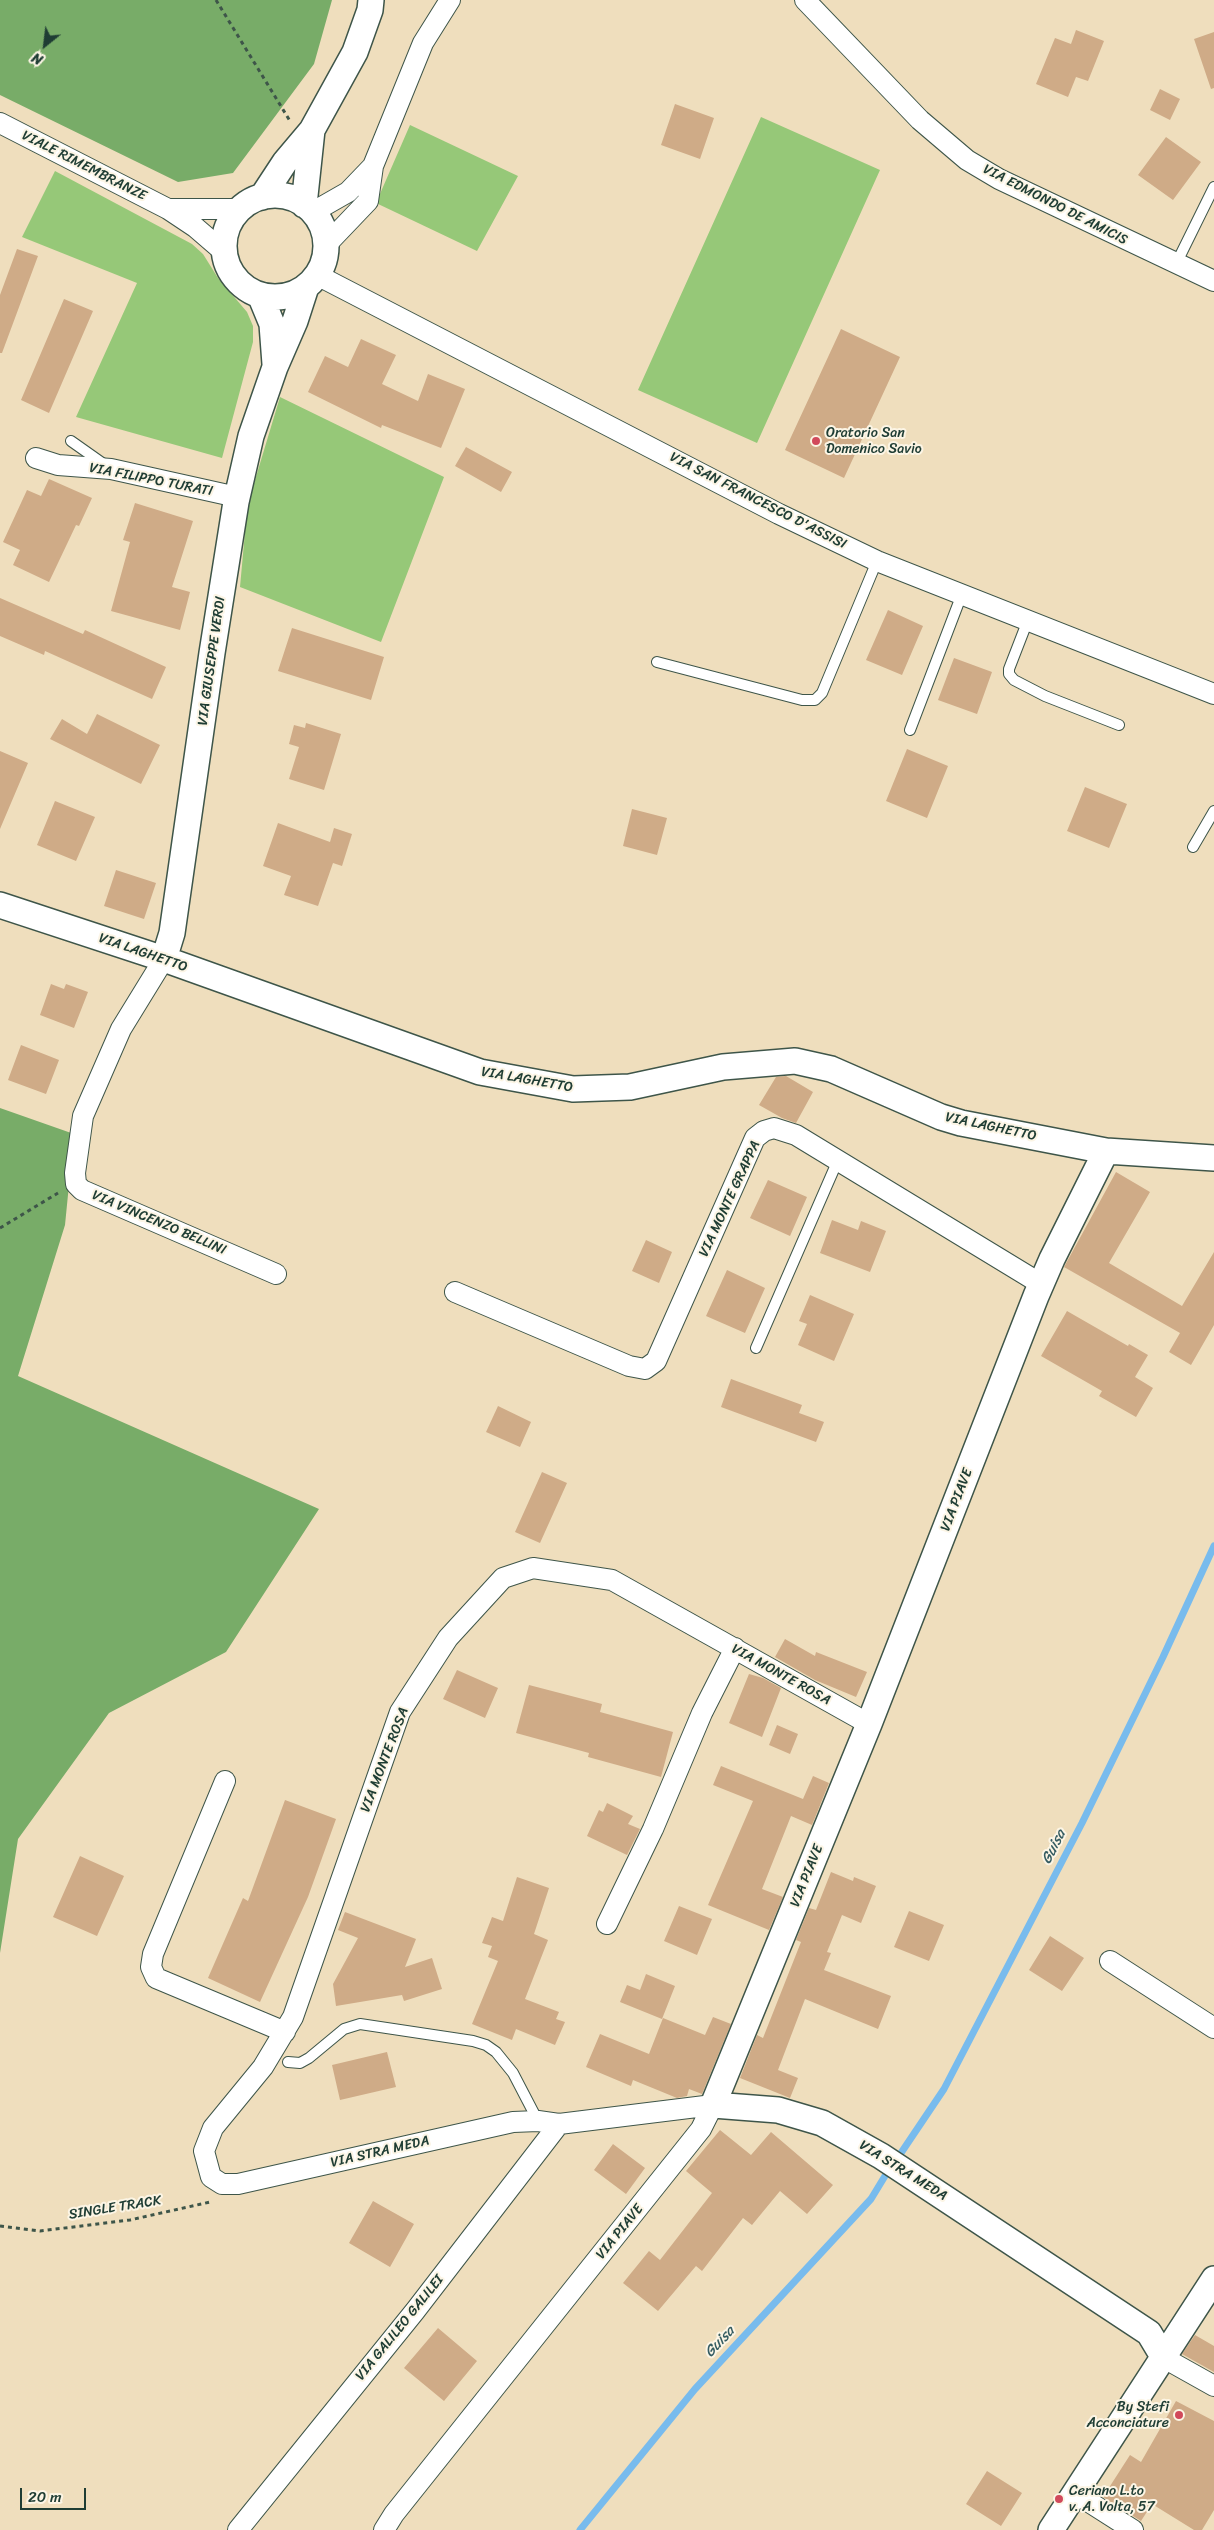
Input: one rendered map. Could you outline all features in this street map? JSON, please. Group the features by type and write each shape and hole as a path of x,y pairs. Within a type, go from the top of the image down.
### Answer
{"street":[{"path":"262,197 285,162 302,128 355,52 370,10 371,0"},
{"path":"326,245 368,202 374,166 423,43 450,0"},
{"name":"VIA EDMONDO DE AMICIS","path":"804,0 920,120 967,160 999,180 1214,281"},
{"name":"VIALE RIMEMBRANZE","path":"0,123 168,209 195,227 224,252"},
{"path":"302,128 307,207 321,226 326,245 325,256 311,281 284,296 260,295 243,286 236,279 230,271 224,252 225,236 230,222 240,209 262,197 284,196 307,207 320,208 348,192 374,166"},
{"name":"VIALE RIMEMBRANZE","path":"168,209 240,209"},
{"name":"VIA GIUSEPPE VERDI","path":"164,960 172,933 212,654 237,497 251,436 275,367 311,281"},
{"name":"VIA SAN FRANCESCO D'ASSISI","path":"311,281 877,561 1214,694"},
{"name":"VIA GIUSEPPE VERDI","path":"260,295 272,324 275,367"},
{"name":"VIA FILIPPO TURATI","path":"36,458 58,465 111,469 237,497"},
{"name":"VIA LAGHETTO","path":"0,904 480,1072 573,1089 630,1087 723,1067 795,1061 831,1069 941,1117 1106,1151 1214,1158"},
{"name":"VIA VINCENZO BELLINI","path":"164,960 121,1030 83,1116 75,1173 76,1184 82,1190 276,1274"},
{"name":"VIA MONTE GRAPPA","path":"455,1292 628,1366 645,1369 656,1361 755,1138 764,1131 774,1128 796,1135 1042,1284"},
{"name":"VIA PIAVE","path":"384,2530 394,2514 695,2136 713,2105 869,1724 1042,1284 1106,1151"},
{"name":"VIA MONTE ROSA","path":"222,2184 211,2177 204,2151 213,2128 263,2067 293,2017 400,1712 448,1638 503,1578 533,1568 612,1580 869,1724"},
{"path":"607,1924 653,1829 702,1713 735,1648"},
{"path":"225,1781 153,1954 151,1967 156,1978 285,2032"},
{"path":"1110,1961 1214,2028"},
{"name":"VIA STRA MEDA","path":"222,2184 238,2184 513,2122 538,2120 559,2124 713,2105 778,2110 822,2123 881,2156 1149,2333 1164,2358 1214,2386"},
{"name":"VIA GALILEO GALILEI","path":"238,2530 415,2311 559,2124"},
{"path":"1050,2530 1214,2280"},
{"path":"1075,2493 1133,2530"}],"lane":[{"path":"1176,264 1214,187"},
{"path":"71,441 111,469"},
{"path":"657,662 802,700 815,700 822,693 877,561"},
{"path":"910,730 962,594"},
{"path":"1028,620 1009,669 1009,674 1014,680 1045,696 1119,725"},
{"path":"1193,847 1214,810"},
{"path":"756,1348 838,1160"},
{"path":"288,2062 300,2063 309,2058 344,2029 360,2024 474,2041 486,2045 496,2052 513,2073 538,2120"}],"path":[{"path":"216,0 302,128"},
{"path":"0,1228 33,1206 76,1184"},
{"name":"SINGLE TRACK","path":"0,2226 40,2231 130,2220 216,2201 222,2184"}],"green space":[{"path":"0,0 332,0 314,64 233,173 178,182 0,95"},
{"path":"761,117 880,170 757,443 638,390"},
{"path":"410,125 518,176 477,251 376,203"},
{"path":"55,171 192,244 203,254 218,278 247,312 253,326 253,342 222,458 76,417 137,283 22,237"},
{"path":"280,397 444,477 381,642 240,587 246,521 252,490"},
{"path":"0,1108 74,1134 65,1225 18,1376 319,1509 226,1652 109,1713 18,1839 0,1953"}],"building":[{"path":"1076,30 1104,41 1088,81 1076,77 1068,97 1036,84 1055,38 1071,44"},
{"path":"1214,32 1214,88 1211,89 1194,39"},
{"path":"1160,89 1180,99 1170,120 1150,110"},
{"path":"675,104 714,118 700,159 661,145"},
{"path":"1166,137 1201,162 1173,200 1138,175"},
{"path":"17,249 38,256 2,353 0,353 0,295"},
{"path":"64,299 93,311 49,413 21,400"},
{"path":"841,329 900,357 844,478 785,450"},
{"path":"361,339 396,355 382,384 418,401 428,374 465,389 441,448 382,425 381,428 308,392 325,356 348,367"},
{"path":"466,447 512,472 501,492 455,466"},
{"path":"49,479 92,498 79,526 76,525 49,582 13,565 20,550 3,542 27,490 41,496"},
{"path":"135,503 193,521 172,587 190,592 180,630 111,611 130,542 123,540"},
{"path":"0,598 83,634 85,630 166,667 152,699 45,651 44,655 0,636"},
{"path":"888,610 923,626 902,675 866,660"},
{"path":"292,628 384,657 371,700 278,671"},
{"path":"954,658 992,672 977,714 938,700"},
{"path":"97,714 160,745 141,784 50,739 62,719 87,734"},
{"path":"306,723 341,734 324,790 289,779 299,747 289,744 294,725 305,728"},
{"path":"907,749 948,766 927,818 886,801"},
{"path":"0,751 28,763 0,829"},
{"path":"1085,787 1127,804 1109,848 1067,831"},
{"path":"55,801 95,817 76,861 37,845"},
{"path":"632,809 667,818 657,855 623,846"},
{"path":"278,823 330,842 334,828 352,834 342,866 333,863 318,906 284,895 291,876 263,866"},
{"path":"116,870 156,883 144,919 104,906"},
{"path":"51,984 64,989 66,984 88,992 74,1028 40,1015"},
{"path":"21,1045 59,1060 46,1094 8,1080"},
{"path":"786,1076 813,1092 796,1123 782,1118 759,1105 776,1077"},
{"path":"1116,1172 1150,1192 1109,1263 1182,1306 1214,1252 1214,1325 1191,1365 1169,1352 1180,1333 1064,1267"},
{"path":"768,1180 807,1197 790,1236 750,1218"},
{"path":"832,1220 858,1230 861,1221 886,1231 870,1272 820,1253"},
{"path":"646,1240 672,1252 659,1283 632,1271"},
{"path":"727,1270 765,1288 745,1333 706,1316"},
{"path":"810,1295 854,1314 834,1361 798,1345 807,1324 799,1321"},
{"path":"1067,1311 1128,1346 1129,1344 1148,1355 1135,1377 1153,1388 1136,1417 1099,1396 1102,1391 1041,1356"},
{"path":"731,1379 802,1405 799,1413 824,1422 816,1442 721,1407"},
{"path":"498,1406 531,1422 520,1447 486,1432"},
{"path":"542,1472 567,1483 540,1543 515,1532"},
{"path":"785,1639 815,1656 816,1652 867,1672 856,1697 815,1680 775,1657"},
{"path":"457,1670 498,1688 485,1718 443,1699"},
{"path":"749,1674 763,1678 781,1688 762,1737 729,1723"},
{"path":"529,1685 602,1704 600,1712 673,1732 661,1777 588,1757 589,1753 516,1733"},
{"path":"777,1725 798,1734 790,1754 769,1745"},
{"path":"721,1766 803,1799 813,1776 829,1783 812,1825 791,1816 762,1889 783,1897 769,1930 708,1905 753,1801 713,1785"},
{"path":"285,1800 336,1819 308,1897 260,2002 208,1978 243,1898 248,1901"},
{"path":"607,1803 633,1816 628,1824 640,1829 627,1855 587,1836 599,1810 603,1812"},
{"path":"80,1856 124,1876 97,1936 53,1917"},
{"path":"831,1872 853,1881 854,1877 876,1886 861,1923 842,1915 827,1952 831,1953 824,1970 891,1996 878,2029 805,1999 778,2070 798,2078 790,2098 740,2078 757,2035 763,2038 801,1942 796,1940 809,1908 816,1910"},
{"path":"517,1877 549,1888 534,1934 548,1940 525,1999 559,2012 556,2019 565,2022 555,2045 516,2029 512,2040 472,2024 498,1961 488,1957 492,1946 482,1943 492,1917 503,1921"},
{"path":"679,1906 712,1919 697,1955 664,1941"},
{"path":"909,1911 944,1925 929,1961 894,1947"},
{"path":"345,1912 416,1939 405,1967 432,1958 442,1989 404,2001 402,1995 336,2006 333,1984 358,1938 338,1930"},
{"path":"1050,1936 1084,1958 1062,1991 1029,1970"},
{"path":"646,1974 675,1986 662,2019 620,2002 627,1985 640,1990"},
{"path":"713,2017 731,2024 702,2094 689,2089 687,2096 677,2098 633,2080 631,2086 586,2067 600,2034 649,2054 663,2018 705,2035"},
{"path":"387,2052 396,2087 340,2100 332,2065"},
{"path":"720,2130 751,2155 771,2132 833,2185 807,2214 780,2191 752,2225 743,2218 702,2271 696,2266 658,2311 623,2283 649,2251 660,2260 712,2193 686,2171"},
{"path":"613,2144 645,2168 626,2194 594,2170"},
{"path":"373,2201 414,2224 390,2267 349,2243"},
{"path":"438,2328 477,2361 444,2401 404,2368"},
{"path":"1195,2335 1214,2346 1214,2372 1182,2354"},
{"path":"1176,2401 1214,2421 1214,2510 1202,2530 1194,2530 1152,2504 1141,2521 1103,2497 1130,2455 1141,2462"},
{"path":"987,2471 1022,2493 1001,2526 966,2504"}],"waterway":[{"name":"Guisa","path":"901,2153 944,2089 1082,1823 1163,1657 1214,1546"},
{"name":"Guisa","path":"580,2530 695,2389 871,2199 885,2176"}],"place":[{"name":"Oratorio San Domenico Savio","path":"816,441"},
{"name":"By Stefi Acconciature","path":"1179,2415"},
{"name":"Ceriano L.to v. A. Volta, 57","path":"1059,2499"}]}
